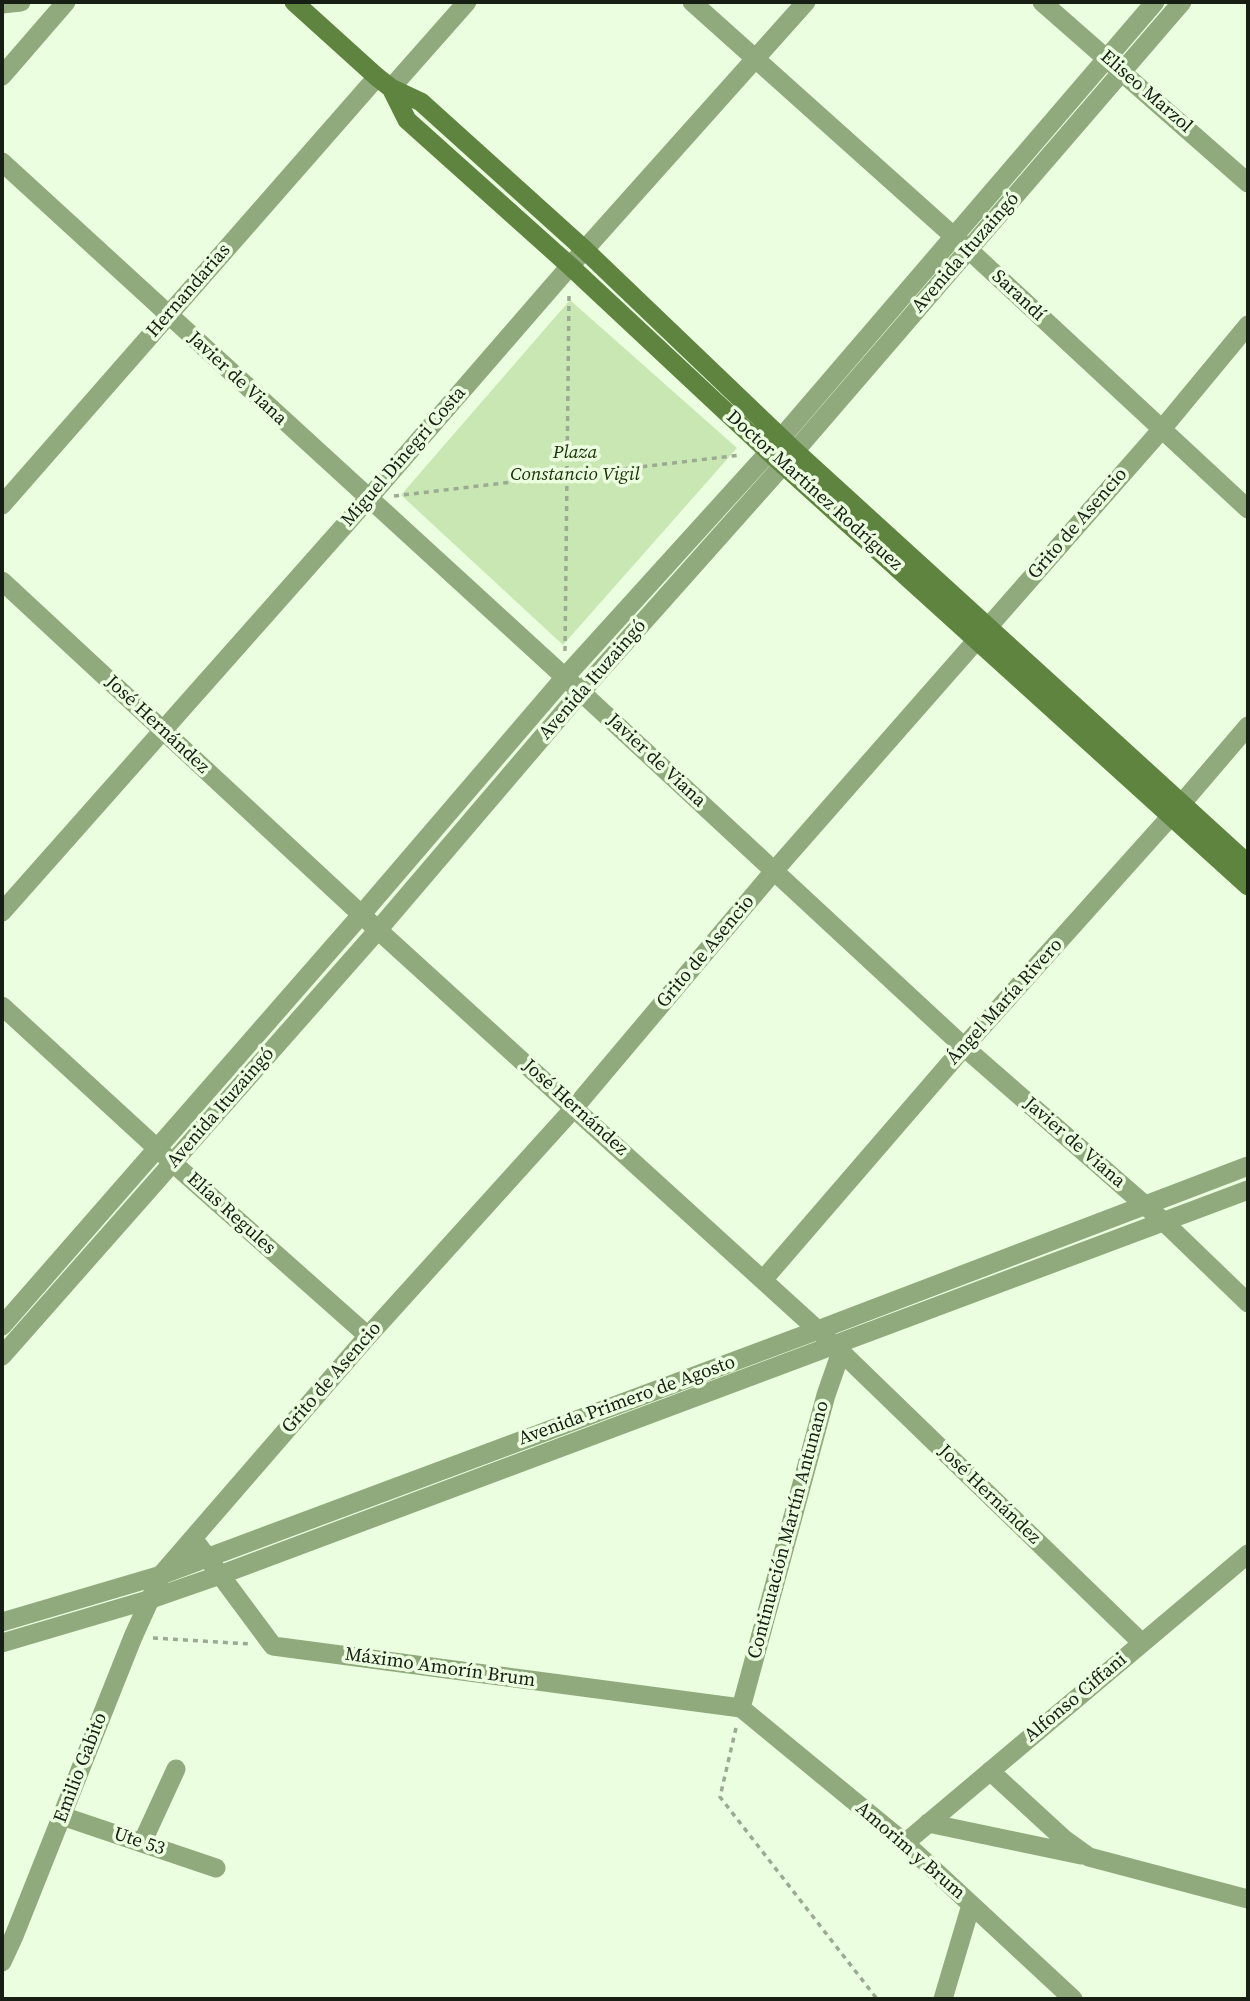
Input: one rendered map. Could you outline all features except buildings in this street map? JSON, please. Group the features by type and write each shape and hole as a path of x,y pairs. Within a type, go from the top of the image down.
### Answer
{"main road":[{"name":"Doctor Martínez Rodríguez","path":"294,2 384,82 421,102 585,250 782,451"},
{"name":"Doctor Martínez Rodríguez","path":"384,82 407,120 782,451 982,633 1176,810 1248,886"},
{"name":"Doctor Martínez Rodríguez","path":"1176,810 1248,864"}],"street":[{"path":"2,4 21,2"},
{"path":"2,76 66,2"},
{"name":"Hernandarias","path":"2,505 169,315 384,82 467,2"},
{"name":"Sarandí","path":"692,2 962,244 1248,509"},
{"name":"Miguel Dinegri Costa","path":"2,912 806,2"},
{"name":"Eliseo Marzol","path":"1042,2 1248,183"},
{"name":"Avenida Ituzaingó","path":"962,244 1107,57 1155,2"},
{"name":"Avenida Ituzaingó","path":"2,1356 378,930 782,451 962,244 1182,2"},
{"name":"Javier de Viana","path":"2,162 565,677 964,1047 1163,1221 1248,1303"},
{"name":"Grito de Asencio","path":"161,1575 368,1336 575,1107 774,871 1162,429 1248,325"},
{"name":"Avenida Ituzaingó","path":"2,1326 565,677 782,451"},
{"name":"José Hernández","path":"2,581 361,915 818,1330 1141,1642"},
{"name":"Ángel María Rivero","path":"763,1280 964,1047 1248,726"},
{"name":"Elías Regules","path":"2,1006 368,1336"},
{"name":"Avenida Primero de Agosto","path":"2,1622 161,1575 1248,1166"},
{"name":"Avenida Primero de Agosto","path":"2,1643 220,1575 837,1348 1248,1190"},
{"name":"Continuación Martín Antunano","path":"741,1709 837,1348"},
{"path":"194,1537 273,1646"},
{"name":"Alfonso Ciffani","path":"905,1843 1248,1553"},
{"name":"Emilio Gabito","path":"2,1962 8,1938 62,1816 132,1637 161,1575"},
{"name":"Máximo Amorín Brum","path":"273,1646 741,1709"},
{"name":"Amorim y Brum","path":"741,1709 905,1843 1073,1999"},
{"path":"142,1843 176,1769"},
{"path":"990,1771 1063,1839 1089,1857"},
{"name":"Ute 53","path":"62,1816 216,1868"},
{"path":"928,1823 1089,1857 1248,1899"},
{"path":"943,1999 971,1905"}],"path":[{"path":"565,677 570,266"},
{"path":"368,499 782,451"},
{"path":"132,1637 273,1646"},
{"path":"741,1709 720,1797 877,1999"}],"green space":[{"name":"Plaza Constancio Vigil","path":"570,300 737,448 563,645 401,495"}]}
